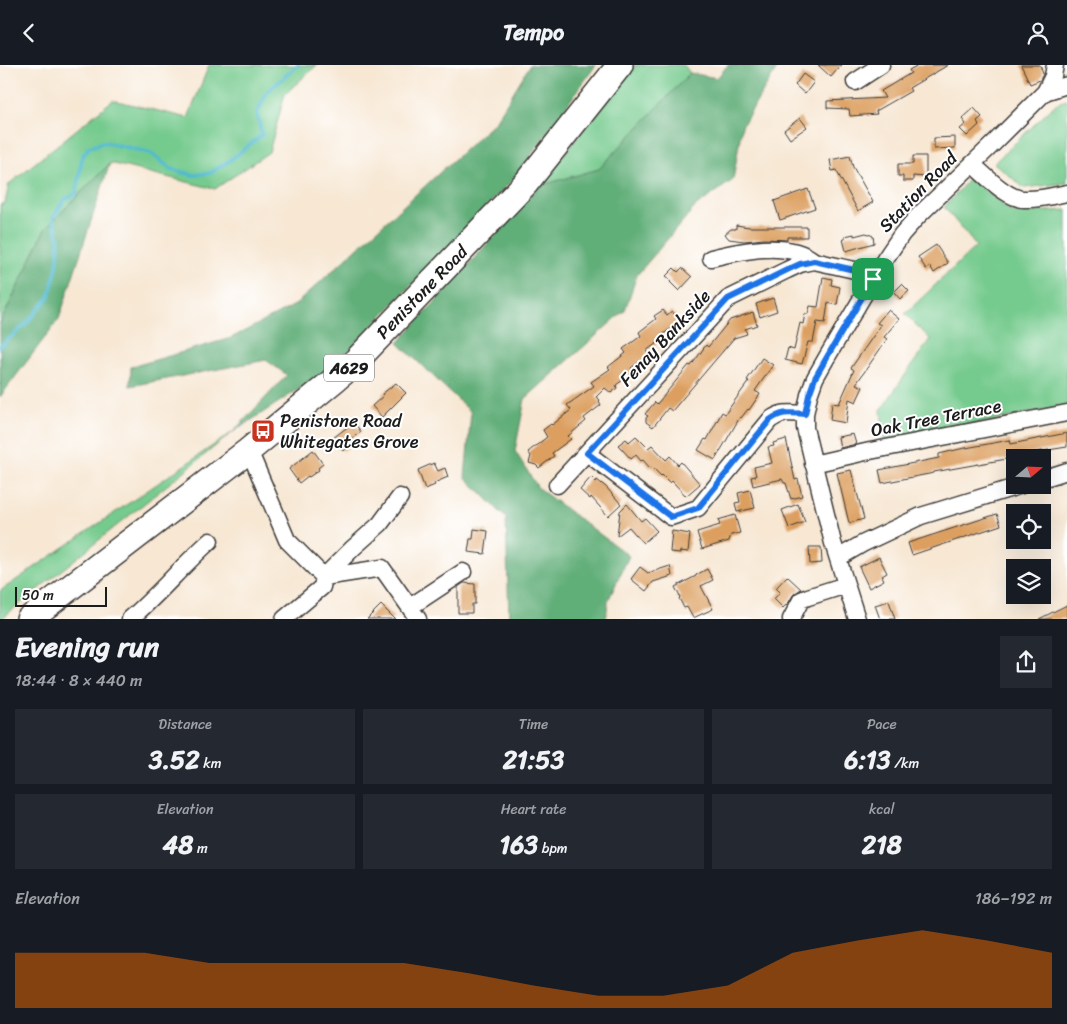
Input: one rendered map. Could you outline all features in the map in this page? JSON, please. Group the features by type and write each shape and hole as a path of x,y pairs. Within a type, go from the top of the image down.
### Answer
{"highway":[{"name":"Penistone Road","path":"42,615 350,367 526,183 620,65"}],"street":[{"path":"854,82 881,65"},
{"name":"Station Road","path":"857,619 838,558 805,427 805,414 815,378 885,259 902,234 1028,110 1045,91 1053,76 1055,65"},
{"path":"1045,91 1067,85"},
{"path":"972,164 1008,194 1022,199 1041,198 1067,193"},
{"path":"711,258 736,252 763,249 789,250 808,256 814,261 859,271 873,279"},
{"name":"Fenay Bankside","path":"558,485 728,299 800,264 814,261"},
{"name":"Oak Tree Terrace","path":"813,464 879,449 1067,413"},
{"path":"587,453 671,517 698,508 770,420 778,414 805,414"},
{"path":"248,451 287,539 324,577"},
{"path":"1051,476 1067,471"},
{"path":"838,558 921,516 1006,490"},
{"path":"284,619 322,587 324,577 353,547 380,524 400,497"},
{"path":"130,619 142,609 188,560 210,541"},
{"path":"324,577 382,568 414,613 463,572"},
{"path":"791,619 801,600 846,585"}],"green space":[{"path":"209,65 317,65 285,94 269,152 215,189 110,163 45,229 0,324 0,205 5,203 9,184 113,100 188,118"},
{"path":"530,65 596,65 516,176 333,367 233,432 287,375 266,360 130,386 131,367 231,338 295,305 495,122"},
{"path":"635,65 684,65 690,73 599,169 539,186"},
{"path":"728,65 779,65 742,126 733,180 695,207 637,275 625,310 525,399 515,451 538,488 629,556 608,601 606,619 509,619 506,518 465,477 471,412 398,343 539,186 599,169 690,73 717,78"},
{"path":"1067,100 1067,183 1024,188 994,163 1057,103"},
{"path":"110,163 59,319 0,397 0,324 45,229"},
{"path":"970,178 1013,213 1067,210 1067,406 884,442 881,410 930,339 905,314 976,246 944,207"},
{"path":"233,432 1,619 0,619 0,591"}],"building":[{"path":"818,65 841,65 831,77"},
{"path":"918,65 948,65 909,88 911,91 876,111 877,114 850,116 849,109 827,108 827,101 885,98 881,91 911,73 909,70"},
{"path":"1021,65 1040,65 1043,74 1040,80 1030,84"},
{"path":"803,74 814,82 805,94 795,85"},
{"path":"974,108 982,117 977,121 979,125 967,136 960,129 966,124 962,119"},
{"path":"800,118 807,127 790,139 784,130"},
{"path":"955,137 955,148 934,149 934,138"},
{"path":"850,156 853,167 873,202 858,211 836,170 832,171 830,160"},
{"path":"913,156 926,156 926,177 913,176 913,181 903,181 903,176 898,176 898,164 913,164"},
{"path":"808,189 815,208 780,220 774,201"},
{"path":"736,225 749,227 807,227 807,237 787,237 787,240 764,239 744,241 729,239 725,234 731,229 736,229"},
{"path":"866,233 873,236 874,243 846,251 843,239 845,239 845,236"},
{"path":"936,245 948,263 934,273 930,266 926,269 918,257"},
{"path":"674,268 678,272 682,268 692,277 679,291 666,276"},
{"path":"823,277 832,279 831,285 840,287 837,305 828,303 825,323 817,322 813,342 808,342 802,364 785,360 788,348 794,350 800,323 803,324 805,314 808,314 810,306 818,307"},
{"path":"902,284 909,291 900,299 894,292"},
{"path":"773,298 777,311 760,317 756,304"},
{"path":"663,310 667,315 672,311 680,322 662,335 664,338 646,351 649,355 631,368 634,372 616,385 617,388 611,393 605,388 596,397 600,400 601,405 584,418 586,421 568,436 571,439 552,453 554,456 539,468 529,463 531,456 528,452 547,437 543,430 571,410 567,405 594,386 591,382 610,369 608,367 626,353 623,349 641,336 639,332 656,319 654,316"},
{"path":"888,310 899,319 884,337 887,339 856,384 863,387 856,402 849,399 846,423 830,420 832,403 839,404 854,370 851,368 881,325 877,323"},
{"path":"753,312 757,325 745,329 747,334 734,338 672,411 668,408 653,427 646,422 648,416 645,414 655,402 657,404 689,365 691,366 706,345 708,347 730,320"},
{"path":"762,358 773,365 755,391 760,394 749,410 740,417 715,460 698,450 705,439 707,440 722,412 725,414 749,381 747,380"},
{"path":"396,383 406,393 382,417 372,406 383,396 382,394"},
{"path":"354,422 361,432 352,438 355,443 343,451 333,438"},
{"path":"1067,433 1067,447 1051,450 1006,449 1006,459 882,483 879,470 939,458 939,454 960,449 1010,440 1011,444"},
{"path":"853,434 856,444 840,448 838,437"},
{"path":"636,436 648,448 652,445 666,460 670,456 678,465 681,462 700,484 686,496 672,481 670,483 636,455 631,459 618,445 626,439 629,442"},
{"path":"786,439 795,480 798,479 802,496 791,499 786,483 782,479 753,486 751,477 756,476 754,467 772,463 768,447 774,446 773,443"},
{"path":"313,450 323,464 318,468 319,470 299,483 289,469"},
{"path":"434,463 438,471 445,468 448,477 425,489 418,470"},
{"path":"851,470 864,519 849,523 837,473"},
{"path":"591,477 606,487 621,504 608,516 591,497 590,499 580,490"},
{"path":"750,490 755,508 737,512 735,503 740,502 738,493"},
{"path":"627,504 641,521 645,518 657,531 643,543 629,527 617,536 620,511"},
{"path":"798,504 805,522 789,528 782,510"},
{"path":"997,514 1001,525 912,555 908,543"},
{"path":"735,515 740,533 731,535 729,541 702,549 697,532 720,525 718,520"},
{"path":"474,529 488,531 485,554 468,552 470,539 473,539"},
{"path":"672,531 690,534 688,552 670,552"},
{"path":"809,547 821,547 822,563 810,564"},
{"path":"879,557 887,573 882,576 884,580 869,588 859,567"},
{"path":"670,566 672,576 653,582 646,591 631,579 640,567 648,573"},
{"path":"707,569 713,580 701,586 713,609 693,618 687,607 684,608 675,587"},
{"path":"787,576 801,589 793,595 783,608 774,599 780,592 776,588"},
{"path":"464,583 475,584 475,604 472,604 472,613 458,613 458,587"},
{"path":"889,601 895,619 880,619 875,605"},
{"path":"381,605 395,619 367,619"},
{"path":"1067,605 1067,619 1039,619"}],"waterway":[{"path":"0,346 24,326 49,297 57,267 59,240 53,218 64,200 76,194 82,157 89,147 104,142 151,153 171,169 193,175 210,173 229,161 262,135 257,113 267,92 298,65"}],"place":[{"name":"Penistone Road Whitegates Grove","path":"263,431"}],"route":[{"path":"814,261 859,271 873,279 815,378 805,414 778,414 770,420 698,508 671,517 587,453 728,299 800,264 814,261"}]}
